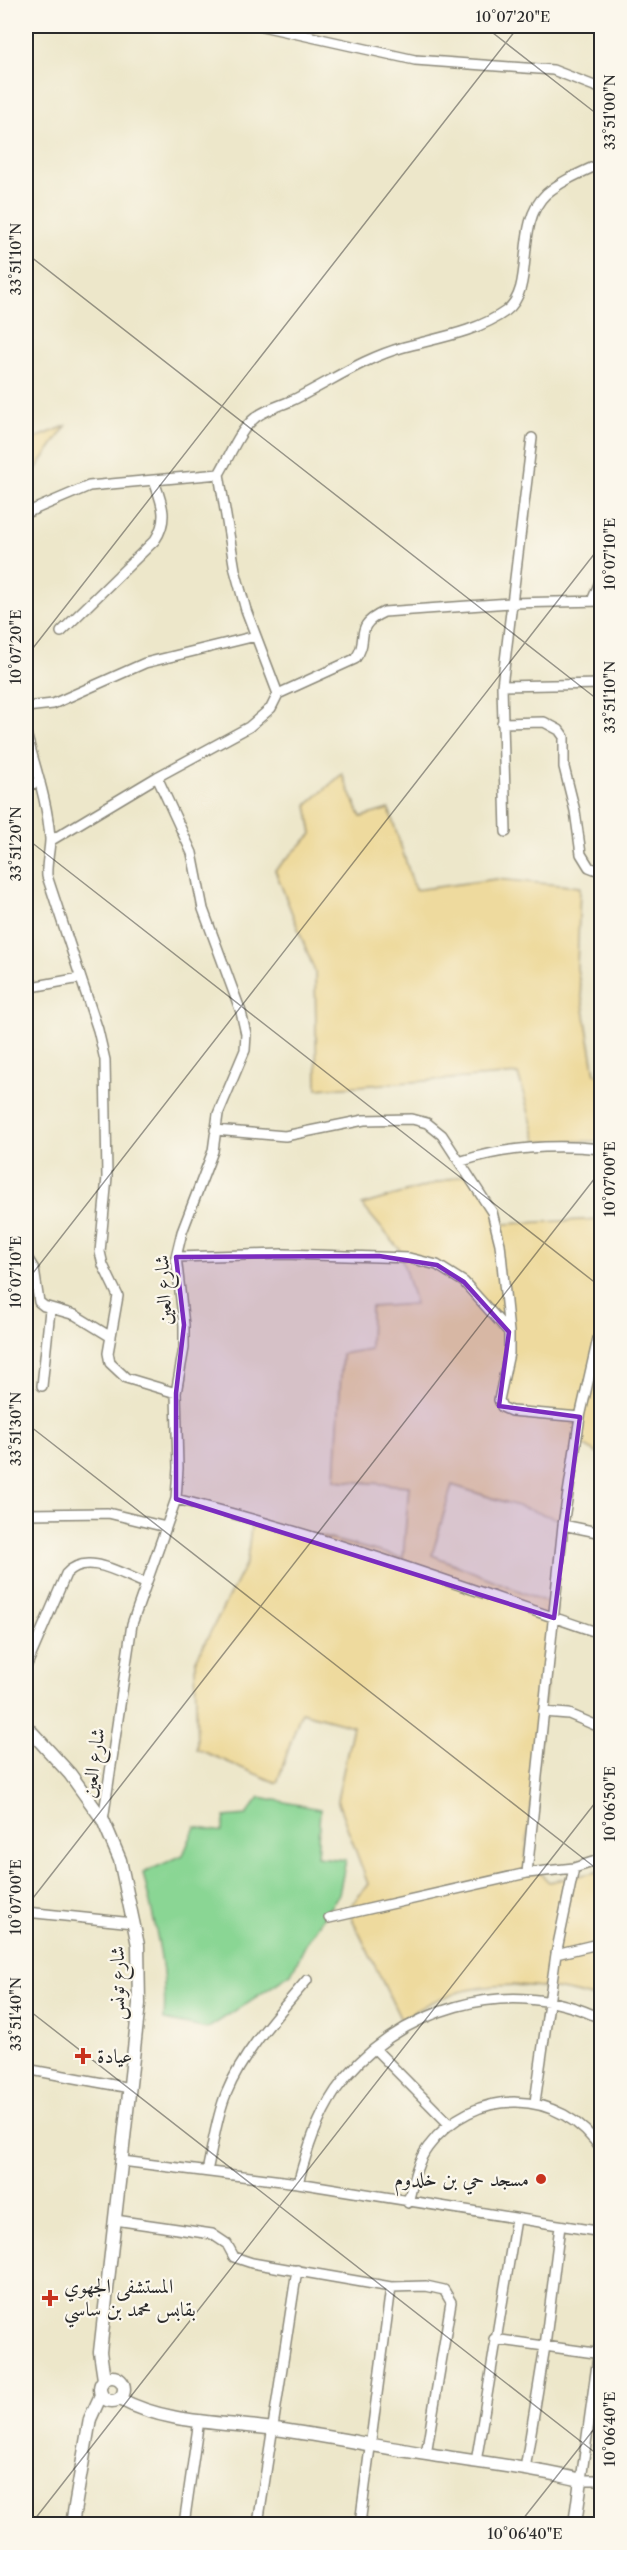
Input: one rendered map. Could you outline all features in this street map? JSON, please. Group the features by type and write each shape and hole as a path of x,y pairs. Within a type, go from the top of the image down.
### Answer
{"street":[{"path":"262,26 415,60 553,70 602,88"},
{"path":"278,694 256,636 233,561 219,474 247,427 267,411 285,405 325,380 378,356 490,321 508,309 518,295 525,235 535,210 545,195 567,180 602,163"},
{"path":"506,832 502,686 510,603 532,438"},
{"path":"26,513 89,486 219,474"},
{"path":"62,632 155,540 162,529 163,505 154,481"},
{"path":"50,841 157,777 249,727 271,708 278,694 354,659 360,652 362,632 367,623 384,612 510,603 597,601 602,577"},
{"path":"26,707 53,704 104,679 146,663 256,636"},
{"path":"502,686 602,684"},
{"path":"502,723 544,722 560,730 564,737 564,766 575,811 581,854 589,867 602,872"},
{"path":"26,733 40,782 50,841 46,859 47,876 98,1030 105,1060 107,1177 100,1252 118,1296 108,1353 110,1364 116,1371 144,1384 176,1394"},
{"name":"شارع العين","path":"103,1820 132,1624 176,1499 178,1468 176,1394 184,1348 184,1325 176,1257 182,1232 213,1151 215,1130 224,1098 241,1066 246,1034 235,990 203,909 192,853 157,777"},
{"path":"26,785 40,782"},
{"path":"26,988 80,978"},
{"path":"215,1130 285,1136 364,1120 412,1119 426,1123 442,1135 462,1161 492,1212 500,1244 509,1332 509,1353 499,1400 502,1407 511,1411 580,1417"},
{"path":"462,1161 493,1152 530,1147 602,1149"},
{"path":"176,1257 284,1254 409,1258 437,1265 464,1282 509,1332"},
{"path":"26,1256 34,1269 39,1302 50,1310 75,1315 111,1337"},
{"path":"42,1386 50,1310"},
{"path":"527,1874 563,1525 580,1417 602,1321"},
{"path":"176,1499 224,1511 357,1552 602,1634"},
{"path":"26,1514 108,1513 166,1527"},
{"path":"563,1525 602,1533"},
{"path":"26,1667 66,1574 71,1569 86,1563 99,1565 145,1583"},
{"path":"543,1712 569,1714 602,1728"},
{"name":"شارع تونس","path":"26,1727 70,1774 103,1820 120,1860 133,1923 140,1974 130,2088 100,2352 104,2379"},
{"path":"329,1918 527,1874 574,1868 602,1859"},
{"path":"535,2102 556,1954 574,1868"},
{"path":"26,1912 133,1923"},
{"path":"556,1954 602,1943"},
{"path":"207,2171 221,2109 232,2082 268,2027 307,1980"},
{"path":"298,2183 316,2126 337,2089 375,2049 404,2028 459,2003 498,2000 550,2002 602,2019"},
{"path":"375,2049 450,2125"},
{"path":"26,2069 130,2088"},
{"path":"408,2203 420,2161 428,2147 450,2125 482,2106 499,2102 535,2102 571,2119 590,2134 602,2151"},
{"path":"122,2161 298,2183 408,2203 602,2232"},
{"path":"476,2462 516,2219"},
{"path":"115,2220 212,2234 227,2244 234,2257 391,2288 434,2287 444,2290 451,2302 426,2454"},
{"path":"525,2469 545,2346 560,2226"},
{"path":"258,2524 297,2270"},
{"path":"360,2524 391,2288"},
{"path":"575,2524 602,2328"},
{"path":"495,2339 599,2354"},
{"path":"72,2524 90,2419 101,2395 99,2386 104,2379 113,2376 122,2380 124,2390 120,2398"},
{"path":"101,2395 107,2400 120,2398 153,2412 199,2420 372,2443 581,2480 602,2480"},
{"path":"184,2524 199,2420"}],"highlighted area":[{"path":"379,1256 437,1265 464,1282 509,1332 499,1406 580,1417 554,1618 176,1499 176,1393 184,1325 176,1257"}],"green space":[{"path":"260,1797 320,1809 317,1857 346,1860 339,1894 307,1942 291,1974 207,2029 164,2020 162,1964 143,1873 183,1855 195,1827 222,1832 225,1817 246,1815"}],"sand":[{"path":"66,426 26,483 26,442"},
{"path":"342,774 361,817 389,809 415,890 496,879 580,887 577,968 595,1074 601,1075 601,1141 537,1142 518,1074 317,1089 315,972 275,870 312,834 307,805"},
{"path":"474,1172 504,1224 601,1219 601,1456 577,1441 567,1522 452,1485 432,1555 556,1606 525,1859 549,1882 601,1871 601,2000 550,1988 498,1986 473,1989 448,1996 424,2006 401,2020 348,1910 368,1884 337,1800 353,1726 301,1712 277,1783 197,1749 195,1662 247,1561 252,1519 403,1558 409,1486 335,1480 342,1354 370,1349 371,1307 415,1304 399,1249 362,1205"}],"place":[{"name":"عيادة","path":"83,2056"},
{"name":"مسجد حي بن خلدوم","path":"541,2179"},
{"name":"المستشفى الجهوي بقابس محمد بن ساسي","path":"50,2298"}]}
